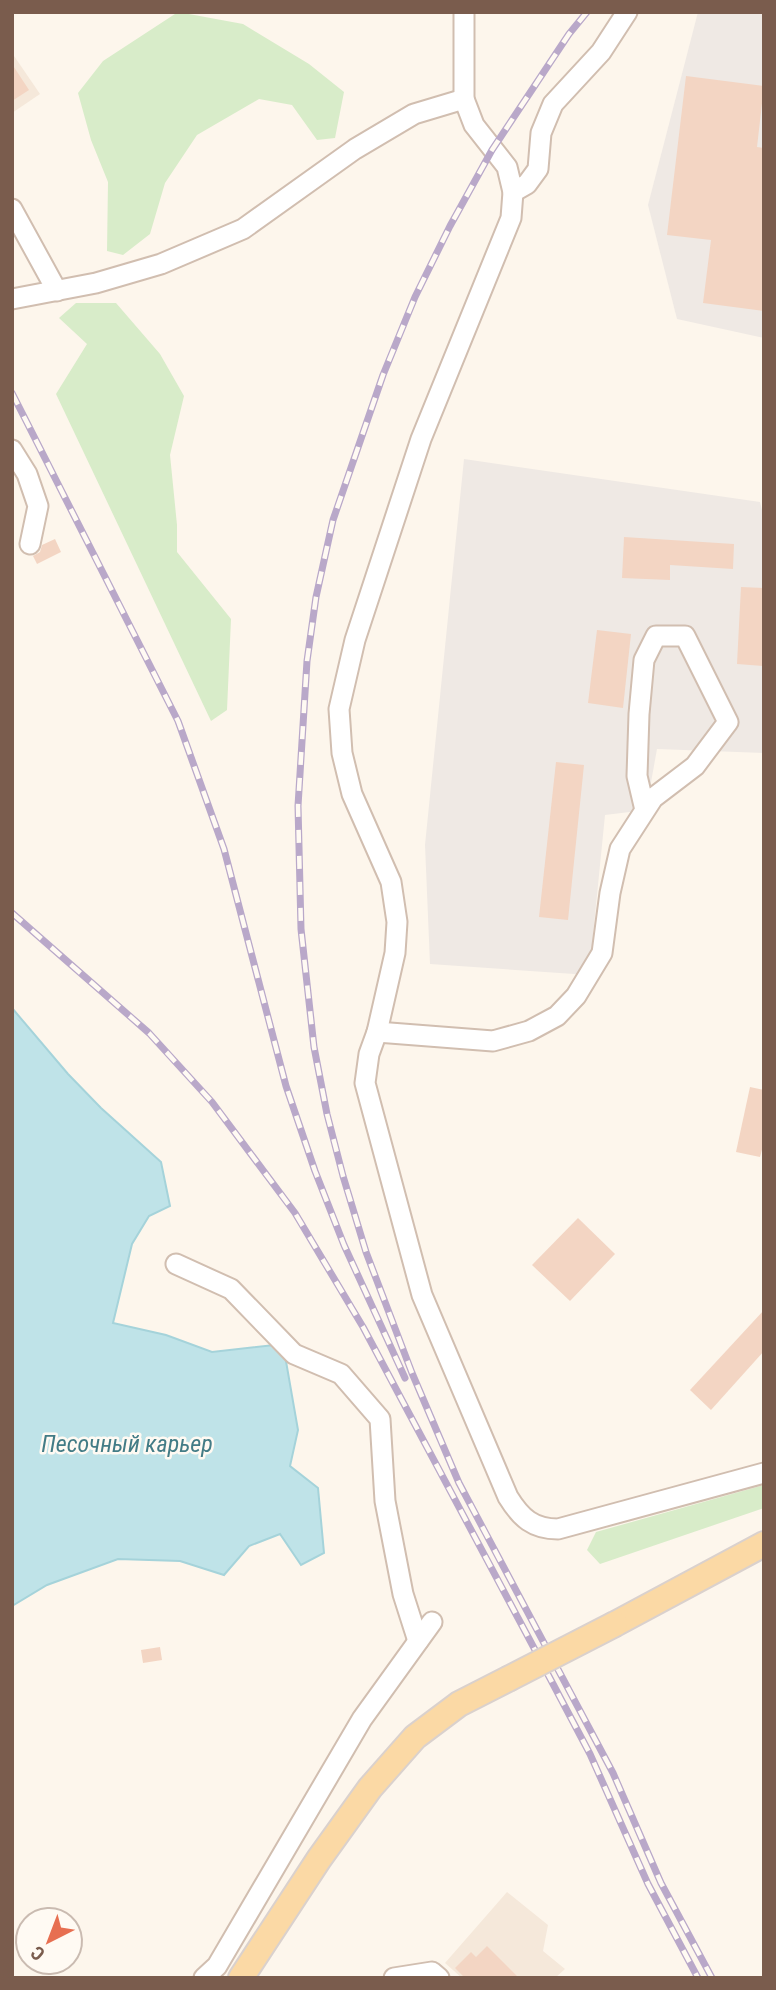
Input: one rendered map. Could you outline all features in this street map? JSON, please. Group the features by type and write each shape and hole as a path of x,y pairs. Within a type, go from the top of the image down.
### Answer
{"main road":[{"path":"242,1978 319,1859 370,1788 415,1737 458,1704 764,1544"}],"street":[{"path":"464,12 464,99 474,125 507,167 513,192 511,218 421,439 355,640 339,709 342,753 352,794 391,882 397,922 395,953 377,1032 369,1054 365,1083 422,1295 508,1497 518,1513 532,1525 558,1529 764,1473"},
{"path":"513,192 527,184 538,169 541,133 553,104 601,52 627,12"},
{"path":"12,299 96,283 161,264 243,229 355,149 414,114 464,99"},
{"path":"12,209 57,290"},
{"path":"12,450 27,474 38,506 30,544"},
{"path":"377,1032 493,1041 529,1031 557,1016 576,996 602,953 610,893 620,849 645,810 653,797 695,766 728,722 685,636 656,636 644,660 637,776 645,810"},
{"path":"176,1264 230,1289 294,1354 341,1374 380,1419 384,1501 404,1594 418,1641"},
{"path":"204,1978 217,1966 362,1719 432,1622"},
{"path":"394,1978 432,1972 439,1978"}],"shaded area":[{"path":"698,12 764,12 764,338 677,319 648,205"},
{"path":"12,53 40,94 12,113"},
{"path":"464,459 760,502 764,518 764,753 657,749 646,810 605,815 589,975 430,964 425,845"},
{"path":"507,1892 548,1925 543,1951 565,1969 555,1978 462,1978 445,1963"}],"green space":[{"path":"178,12 243,24 309,64 344,92 335,138 317,140 292,105 259,99 197,135 165,183 150,234 123,255 107,251 108,182 91,140 78,93 103,61"},
{"path":"76,303 116,303 160,354 184,396 170,455 177,552 231,619 227,710 211,721 56,394 87,344 59,318"},
{"path":"764,1485 764,1508 600,1564 587,1550 596,1532"}],"water":[{"name":"Песочный карьер","path":"12,1008 68,1074 161,1162 170,1206 149,1216 132,1244 113,1323 166,1335 212,1352 283,1344 298,1430 290,1466 318,1488 324,1553 301,1565 280,1534 249,1546 224,1575 180,1561 118,1559 47,1585 12,1606"}],"building":[{"path":"12,64 29,90 12,101"},
{"path":"686,76 764,86 757,147 764,148 764,311 703,303 711,240 667,235"},
{"path":"624,537 734,544 733,569 670,565 670,580 622,578"},
{"path":"55,539 61,552 37,564 33,556 40,552 42,545"},
{"path":"741,587 764,588 763,666 737,664"},
{"path":"597,630 631,634 623,708 588,703"},
{"path":"556,762 584,765 568,920 539,917"},
{"path":"750,1087 764,1090 764,1142 760,1157 736,1152"},
{"path":"578,1218 615,1254 570,1301 532,1265"},
{"path":"764,1310 764,1351 711,1410 690,1390"},
{"path":"160,1647 162,1660 143,1663 141,1650"},
{"path":"487,1946 519,1978 465,1978 455,1968 471,1952 476,1957"}],"railway":[{"path":"587,12 569,34 492,150 450,226 415,297 383,375 333,520 316,597 307,661 298,806 301,929 314,1047 327,1114 366,1252 412,1373 459,1483 613,1773 661,1883 712,1978"},
{"path":"12,393 178,721 224,849 286,1086 315,1171 344,1245 405,1378"},
{"path":"12,913 149,1033 212,1102 295,1213 363,1327 590,1754 648,1884 698,1978"}]}
